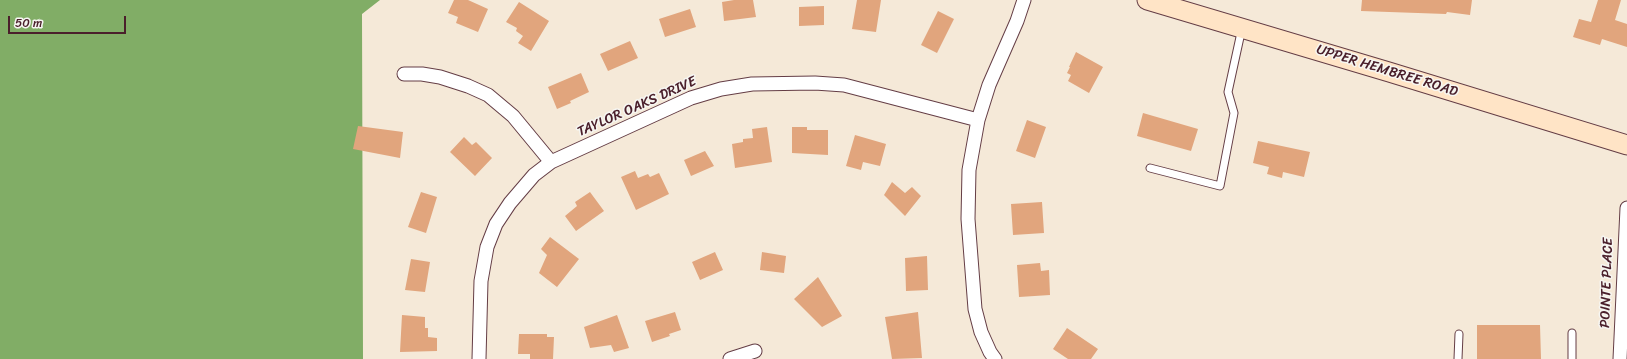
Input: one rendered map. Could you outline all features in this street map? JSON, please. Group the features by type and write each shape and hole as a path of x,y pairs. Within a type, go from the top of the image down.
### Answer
{"street":[{"path":"995,359 990,352 981,332 975,309 968,219 969,170 978,120 989,85 1017,21 1024,0"},
{"name":"UPPER HEMBREE ROAD","path":"1147,0 1627,144"},
{"path":"404,74 440,76 488,95 513,116 550,162"},
{"name":"TAYLOR OAKS DRIVE","path":"479,359 481,281 487,247 496,224 510,203 534,175 550,162 691,98 721,89 752,84 815,83 844,85 978,120"},
{"name":"POINTE PLACE","path":"1620,359 1627,208"},
{"path":"730,359 755,351"}],"lane":[{"path":"1150,168 1220,186 1234,113 1228,92 1242,28"},
{"path":"1572,333 1572,359"},
{"path":"1458,359 1459,334"}],"green space":[{"path":"0,0 380,0 362,14 363,359 0,359"}],"building":[{"path":"454,0 468,0 488,9 478,32 456,23 458,17 448,13"},
{"path":"734,0 753,0 756,17 724,21 722,2"},
{"path":"857,0 881,0 876,32 852,29"},
{"path":"1362,0 1472,0 1470,15 1447,12 1446,14 1361,11"},
{"path":"1598,0 1621,0 1615,20 1627,24 1627,47 1602,39 1600,45 1573,37 1579,19 1591,22"},
{"path":"519,2 549,21 531,51 518,43 523,36 516,31 517,28 506,22"},
{"path":"824,6 824,25 799,26 799,7"},
{"path":"690,9 696,27 665,37 659,19"},
{"path":"938,11 954,19 937,53 921,45"},
{"path":"630,41 638,58 608,71 600,54"},
{"path":"1076,52 1103,67 1089,93 1068,81 1071,75 1067,73"},
{"path":"581,73 589,92 570,101 571,103 557,109 548,87"},
{"path":"1143,113 1198,129 1191,151 1137,136"},
{"path":"1027,120 1046,127 1035,158 1016,151"},
{"path":"358,126 403,132 400,158 353,149"},
{"path":"767,127 772,162 735,168 732,144 743,142 743,139 753,138 752,129"},
{"path":"792,127 807,127 807,130 828,130 828,155 792,153"},
{"path":"855,135 886,144 880,166 863,162 861,170 846,166"},
{"path":"464,137 472,145 476,142 492,158 475,176 450,152"},
{"path":"1258,141 1310,152 1304,177 1283,172 1282,178 1267,174 1269,167 1253,163"},
{"path":"705,151 714,166 691,176 684,160"},
{"path":"635,171 638,178 648,174 650,177 659,173 669,194 636,210 621,177"},
{"path":"892,182 905,193 912,187 921,196 905,216 884,195"},
{"path":"421,192 437,197 426,233 408,227"},
{"path":"590,192 604,211 576,231 565,216 577,206 575,202"},
{"path":"1042,202 1044,233 1013,235 1011,204"},
{"path":"550,237 579,259 557,287 539,273 547,255 541,249"},
{"path":"715,252 723,270 700,280 692,262"},
{"path":"762,252 786,256 784,273 760,270"},
{"path":"927,256 928,290 906,291 905,258"},
{"path":"411,259 430,262 425,292 405,290"},
{"path":"1040,263 1041,271 1049,270 1050,295 1019,297 1017,265"},
{"path":"818,277 842,316 822,327 794,299"},
{"path":"675,312 681,330 669,334 670,336 652,342 645,321"},
{"path":"918,312 922,358 892,359 885,317"},
{"path":"402,315 425,317 425,328 428,328 428,337 437,338 437,351 400,352"},
{"path":"617,315 629,348 614,352 611,345 590,348 584,327"},
{"path":"1477,325 1540,325 1541,359 1477,359"},
{"path":"1067,328 1098,349 1091,359 1068,359 1053,349"},
{"path":"519,334 547,334 547,337 554,337 553,359 530,359 530,354 518,354"}]}
